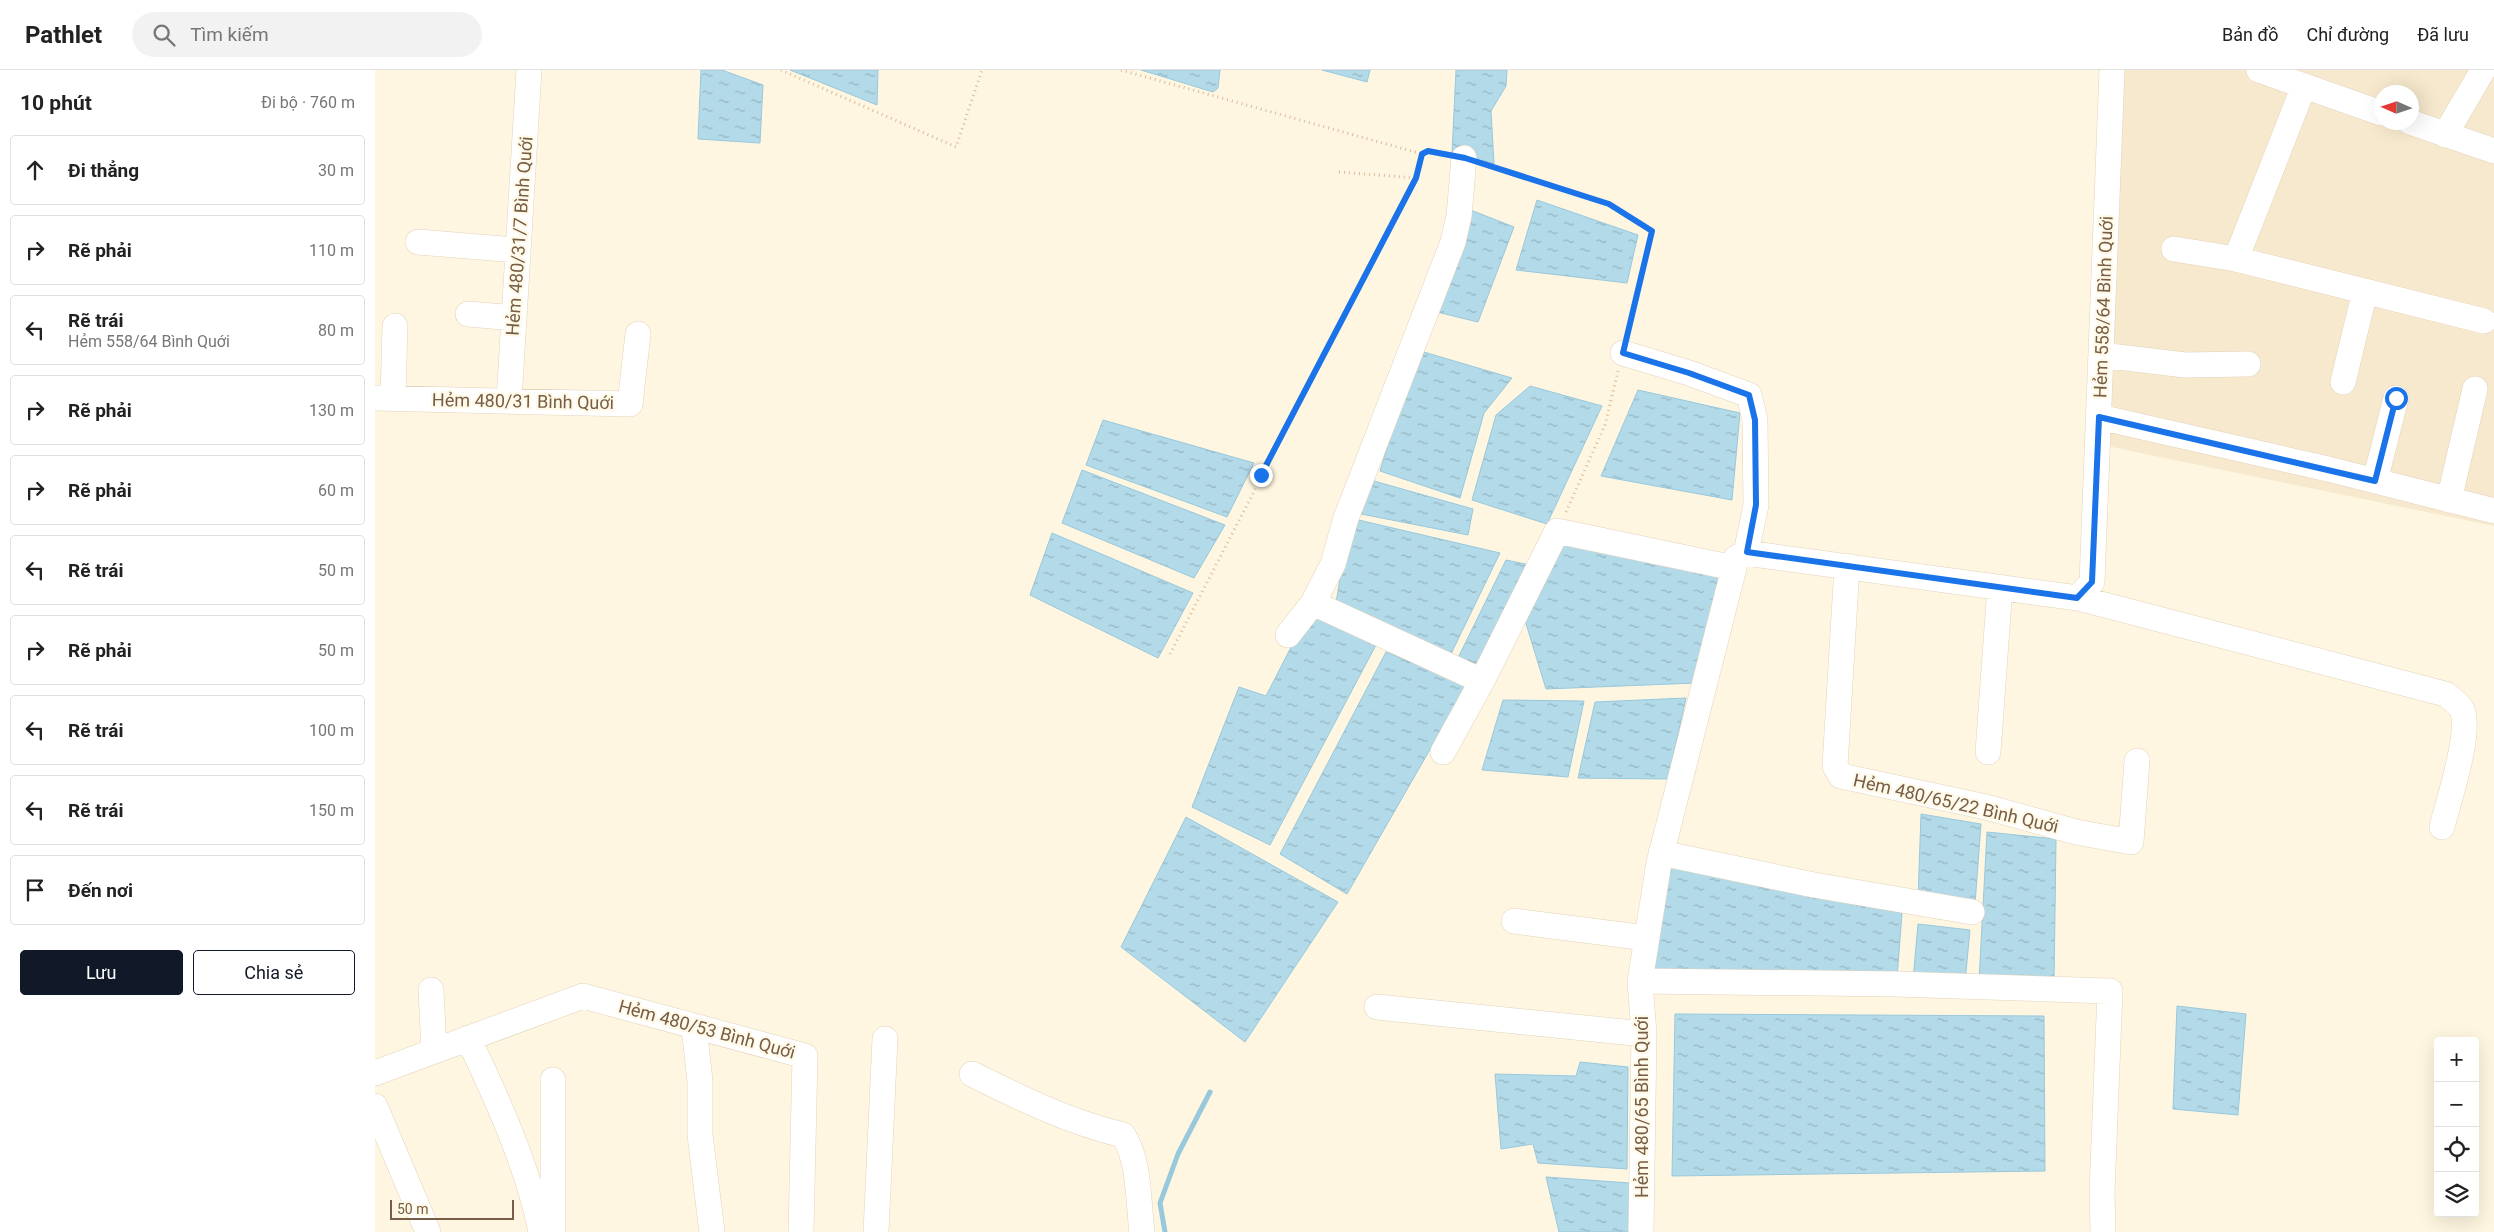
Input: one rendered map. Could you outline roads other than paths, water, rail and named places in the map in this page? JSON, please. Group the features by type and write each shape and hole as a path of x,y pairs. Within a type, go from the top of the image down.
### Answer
{"street":[{"name":"Hẻm 480/31/7 Bình Quới","path":"509,401 529,70"},
{"name":"Hẻm 558/64 Bình Quới","path":"2077,598 2092,582 2112,70"},
{"path":"2259,70 2374,111"},
{"path":"2445,135 2483,70"},
{"path":"2236,259 2304,86"},
{"path":"2419,125 2494,151"},
{"path":"1288,635 1313,603 1333,564 1346,518 1453,242 1459,216 1465,158"},
{"path":"418,242 517,250"},
{"path":"2175,249 2236,259 2484,320"},
{"path":"2343,382 2365,291"},
{"path":"468,314 513,318"},
{"path":"384,398 395,326"},
{"name":"Hẻm 480/31 Bình Quới","path":"384,398 630,404 638,334"},
{"name":"Hẻm 480/65 Bình Quới","path":"1623,353 1689,373 1749,395 1755,420 1756,505 1661,854 1640,981 1644,1034 1641,1232"},
{"path":"2101,355 2185,365 2248,364"},
{"path":"2449,500 2475,389"},
{"path":"2375,481 2396,398"},
{"path":"2099,417 2375,481 2494,511"},
{"path":"1443,752 1482,681 1557,531 1740,560 1847,566 2077,598 2445,694 2455,701 2462,710 2464,735 2442,827"},
{"name":"Hẻm 480/65/22 Bình Quới","path":"1847,566 1835,766 1841,776 1986,807 2076,832 2131,842 2137,761"},
{"path":"1988,752 2000,587"},
{"path":"1313,603 1482,681"},
{"path":"1661,854 1814,885 1972,912"},
{"path":"1514,921 1647,938"},
{"path":"1640,981 1895,984 2110,991 2102,1192 2103,1232"},
{"path":"431,990 434,1051"},
{"name":"Hẻm 480/53 Bình Quới","path":"468,1038 583,996 805,1056 801,1232"},
{"path":"1377,1007 1644,1034"},
{"path":"694,1027 700,1081 700,1136 712,1232"},
{"path":"375,1072 468,1038 489,1084 535,1203 541,1232"},
{"path":"876,1232 885,1039"},
{"path":"972,1074 1044,1110 1123,1135 1130,1146 1134,1158 1142,1232"},
{"path":"553,1080 553,1232"},
{"path":"375,1106 428,1232"}],"water":[{"path":"701,70 722,70 763,85 760,143 698,139"},
{"path":"790,70 878,70 877,105"},
{"path":"1141,70 1220,70 1218,88 1213,92"},
{"path":"1322,70 1370,70 1367,82"},
{"path":"1456,70 1507,70 1506,86 1491,111 1494,164 1452,153"},
{"path":"1537,200 1638,235 1627,283 1516,270"},
{"path":"1468,209 1514,227 1478,322 1437,312"},
{"path":"1417,350 1512,378 1484,413 1460,498 1380,471"},
{"path":"1530,386 1602,406 1547,524 1472,500 1496,415"},
{"path":"1638,390 1740,413 1732,500 1601,476"},
{"path":"1103,420 1254,463 1227,517 1086,465"},
{"path":"1082,470 1225,525 1194,578 1062,523"},
{"path":"1367,479 1473,509 1468,535 1356,513"},
{"path":"1350,518 1500,553 1448,660 1335,609"},
{"path":"1052,533 1193,593 1158,658 1030,595"},
{"path":"1561,538 1720,570 1696,683 1546,689 1524,617"},
{"path":"1506,560 1535,566 1483,670 1454,666"},
{"path":"1309,612 1376,645 1270,845 1192,807 1239,687 1266,696"},
{"path":"1386,652 1467,685 1347,894 1280,854"},
{"path":"1686,698 1668,779 1578,778 1595,702"},
{"path":"1503,700 1584,701 1568,777 1482,770"},
{"path":"1921,814 1981,824 1975,904 1918,899"},
{"path":"1186,817 1338,902 1245,1042 1121,947"},
{"path":"1987,832 2056,839 2054,984 1979,981"},
{"path":"1670,866 1902,913 1897,978 1651,974"},
{"path":"1918,924 1970,930 1965,982 1913,980"},
{"path":"2177,1006 2246,1014 2238,1115 2173,1109"},
{"path":"1675,1014 2044,1016 2045,1171 1672,1176"},
{"path":"1580,1062 1628,1067 1627,1169 1538,1163 1533,1144 1501,1149 1495,1074 1576,1076"},
{"path":"1546,1177 1630,1183 1631,1232 1559,1232"}],"waterway":[{"path":"1165,1232 1160,1203 1178,1154 1210,1092"}]}
